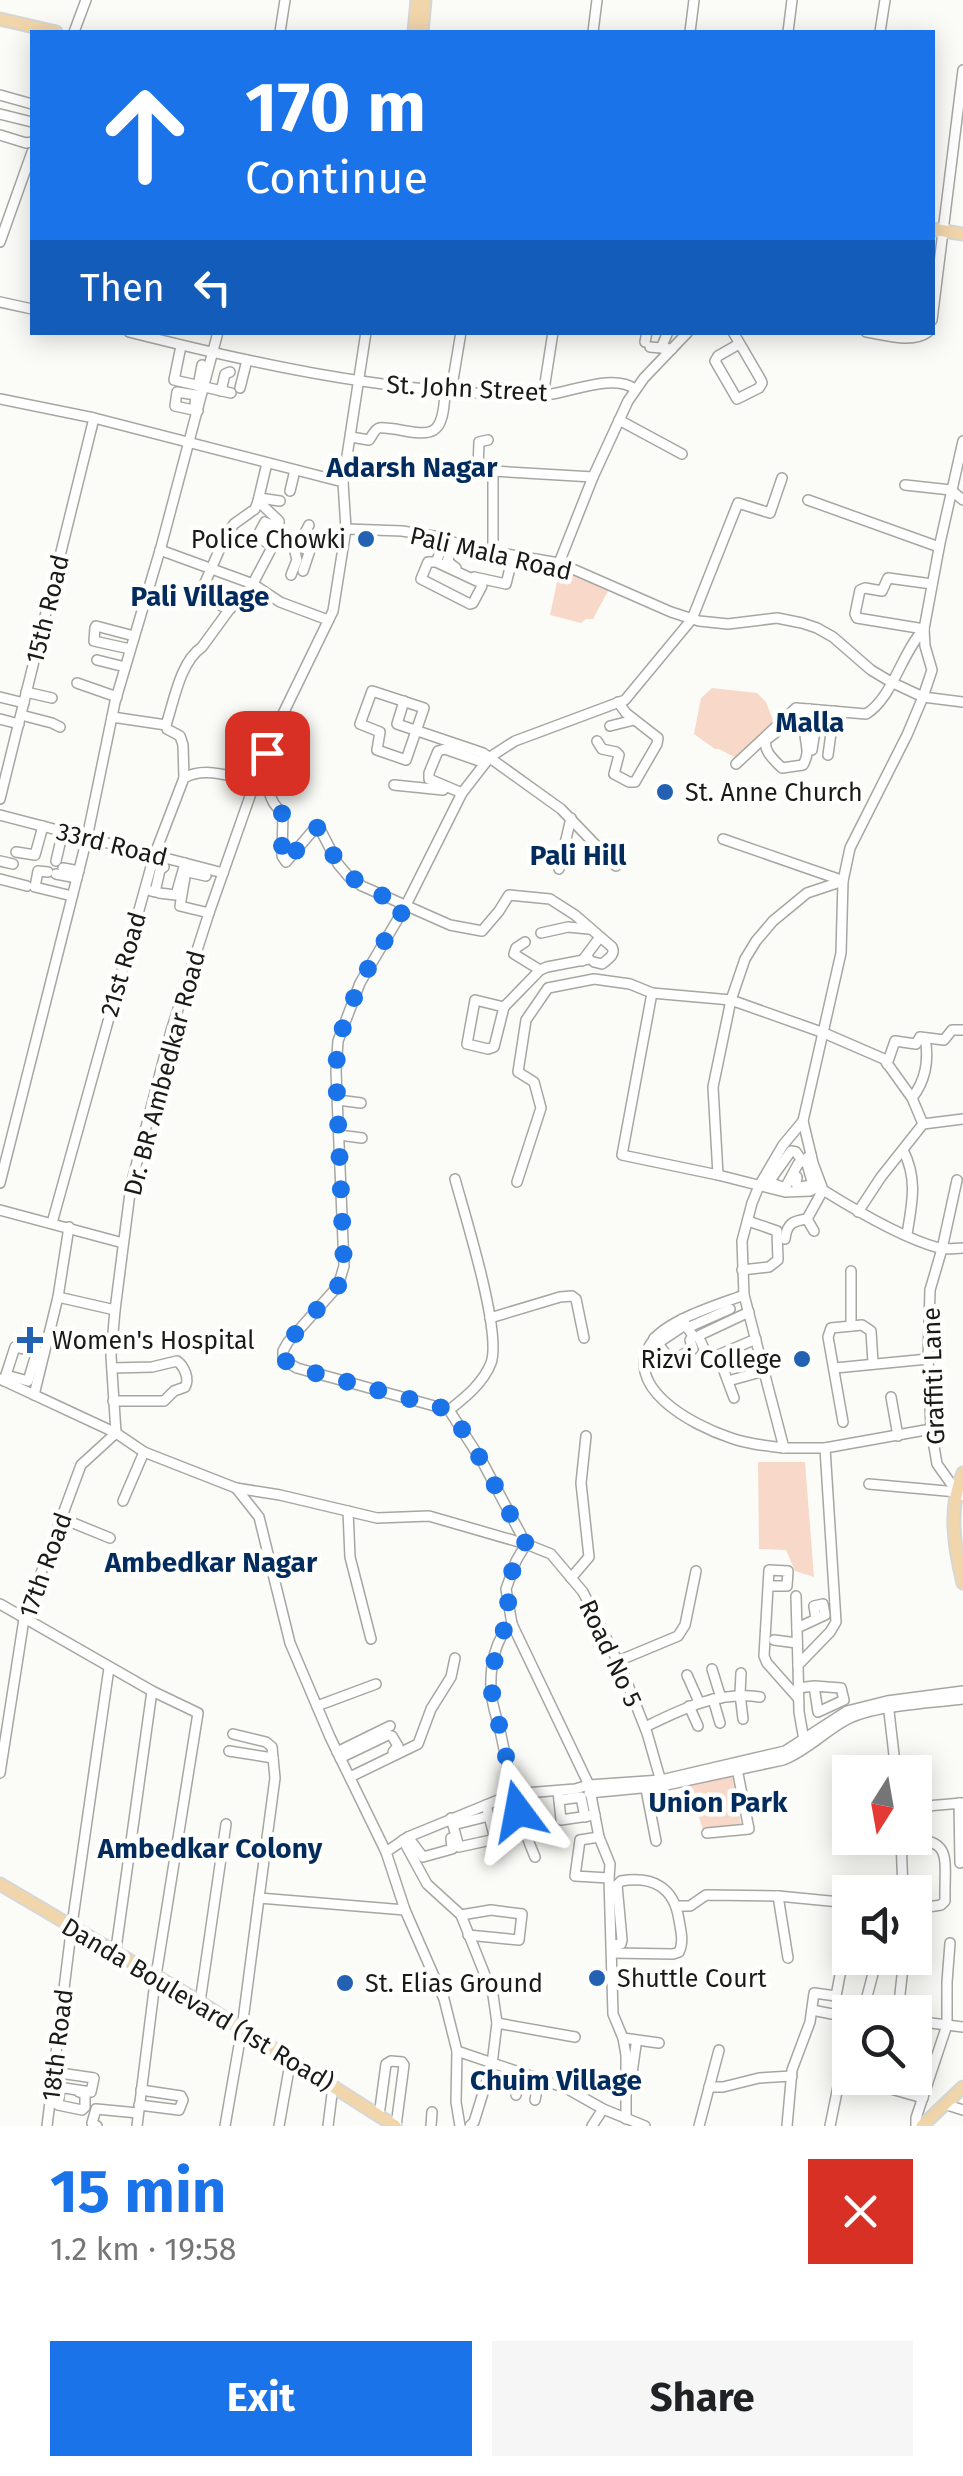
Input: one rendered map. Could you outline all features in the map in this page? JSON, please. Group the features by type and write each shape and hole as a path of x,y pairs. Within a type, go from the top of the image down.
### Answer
{"main road":[{"path":"417,0 418,30"},
{"path":"418,30 425,0"},
{"path":"0,19 47,30"},
{"path":"0,27 30,34"},
{"path":"938,226 963,226"},
{"path":"938,226 963,234"},
{"path":"963,1472 954,1530 963,1582"},
{"path":"0,1887 395,2126"},
{"name":"Danda Boulevard (1st Road)","path":"156,1980 200,2002 241,2031"},
{"path":"919,2126 953,2107 963,2087"},
{"path":"931,2126 963,2095"}],"street":[{"path":"75,30 86,0"},
{"path":"280,30 285,0"},
{"path":"593,30 597,0"},
{"path":"690,30 694,0"},
{"path":"788,30 792,0"},
{"path":"880,30 885,0"},
{"path":"935,273 938,226 958,136 963,70"},
{"path":"14,117 17,99"},
{"path":"14,117 17,99"},
{"path":"0,134 30,141"},
{"path":"0,242 30,158"},
{"path":"0,302 30,309"},
{"name":"St. John Street","path":"140,335 214,354 357,381 448,392 543,396 613,382 635,389"},
{"path":"0,1183 87,838 127,650 159,569 160,551 217,335"},
{"name":"Dr. BR Ambedkar Road","path":"116,1433 112,1368 115,1310 131,1184 171,1031 223,872 285,708 332,611 346,530 343,482 365,335"},
{"path":"351,437 369,440 382,427 414,434 436,430 459,335"},
{"path":"543,396 553,335"},
{"path":"558,563 618,420 655,344 680,335"},
{"path":"734,335 762,383 737,398 715,361 739,344"},
{"path":"887,335 915,339 925,335"},
{"path":"180,346 174,380 231,391"},
{"path":"231,391 225,374 230,373 233,358"},
{"path":"231,391 247,360"},
{"path":"201,387 202,365"},
{"path":"0,400 94,418 343,482"},
{"name":"15th Road","path":"0,799 94,418"},
{"path":"618,420 682,454"},
{"path":"478,469 478,442 488,440"},
{"path":"963,440 924,629 932,670 907,735 850,848 843,881 841,953 803,1120 802,1167 796,1184 818,1190 942,1249 963,1248"},
{"path":"229,610 204,594 203,589 229,530 255,509 269,463"},
{"path":"460,469 593,477"},
{"path":"290,492 295,470"},
{"path":"493,553 494,470"},
{"path":"526,1544 450,1410 297,1368 284,1360 288,1342 342,1278 338,1041 360,982 405,907 460,794 488,760 515,741 625,700 692,619 738,504 770,512 782,478"},
{"path":"905,486 951,490 963,500"},
{"path":"261,496 280,501"},
{"path":"184,778 183,744 180,736 167,730 166,725 183,673 196,651 253,584 277,533 278,522 261,496"},
{"path":"808,500 939,547"},
{"path":"271,545 257,537 264,522 298,546 343,544"},
{"path":"291,575 297,560 295,554 307,529 317,535 303,571"},
{"name":"Pali Mala Road","path":"346,530 402,532 558,563 692,619 721,624 777,618 817,628 891,682 923,697 963,702"},
{"path":"450,541 448,564 491,582 508,583 512,556"},
{"path":"436,562 450,541"},
{"path":"160,551 178,550 178,556 203,564 207,552"},
{"path":"160,551 253,584 280,602 328,620"},
{"path":"428,562 436,562 482,584 474,603 422,580 428,562"},
{"path":"924,629 855,614 860,590 882,591 888,578 932,584"},
{"path":"127,650 94,641 92,636 96,626 131,635"},
{"path":"814,713 870,713 924,629"},
{"path":"100,645 127,650"},
{"path":"96,660 123,667"},
{"path":"77,683 117,696"},
{"path":"372,691 404,701 424,708 405,760 377,750 380,732 360,724 372,691"},
{"path":"0,697 52,698"},
{"path":"404,701 397,724 480,752 571,818 616,866"},
{"path":"597,741 602,749 619,755 614,774 635,782 658,738 618,702"},
{"path":"736,764 796,708 833,723"},
{"path":"828,755 834,711"},
{"path":"806,726 786,724 766,740 768,753 782,768 806,762 809,747 804,733 814,713"},
{"path":"811,753 814,713"},
{"path":"112,717 166,725"},
{"path":"0,720 52,723 60,727"},
{"path":"610,726 634,720"},
{"path":"460,794 430,779 428,773 438,751 446,749 488,760"},
{"path":"267,753 266,782 274,806 282,813 284,860 289,861 316,827 338,864 362,886 450,926 482,930 508,896 550,899 575,914 612,947 614,952 602,964 588,960 540,970 504,1007 494,1047 467,1044 476,1000 504,1007"},
{"path":"184,778 206,772 255,782"},
{"name":"21st Road","path":"52,1223 154,856 184,778"},
{"path":"394,785 460,794"},
{"name":"33rd Road","path":"0,816 154,856 186,870 223,872"},
{"path":"558,868 571,818"},
{"path":"16,852 35,855 43,826"},
{"path":"56,869 63,832"},
{"path":"723,839 843,881"},
{"path":"0,861 13,864"},
{"path":"144,890 155,892 160,870 166,867 206,876"},
{"path":"56,869 73,885 35,887 38,871 56,869"},
{"path":"159,893 176,896 186,870"},
{"path":"186,870 180,906 209,913"},
{"path":"0,879 27,886"},
{"path":"718,1175 713,1087 731,1000 745,960 773,921 807,893 843,881"},
{"path":"541,934 568,927 596,933"},
{"path":"588,960 596,933"},
{"path":"524,942 514,954 540,970"},
{"path":"517,1182 541,1108 534,1082 518,1072 526,1020 548,988 594,979 630,984 652,993 731,1000 824,1033 884,1060 912,1098 923,1124"},
{"path":"652,993 622,1155 784,1188 802,1167"},
{"path":"887,1064 894,1042 916,1044 920,1037 944,1040 952,1030 963,1030"},
{"path":"912,1098 920,1088 928,1055 925,1038"},
{"path":"338,1100 361,1103"},
{"path":"858,1212 923,1124 963,1119"},
{"path":"784,1448 744,1295 742,1241 764,1182 803,1120"},
{"path":"340,1134 362,1138"},
{"path":"787,1148 796,1152 818,1190"},
{"path":"903,1150 911,1165 914,1191 907,1234"},
{"path":"450,1410 471,1393 490,1367 494,1339 455,1178"},
{"name":"Graffiti Lane","path":"957,1180 930,1290 928,1358 937,1464 960,1494"},
{"path":"764,1182 785,1192 818,1190"},
{"path":"814,1231 808,1220 818,1190"},
{"path":"0,1210 123,1243"},
{"path":"785,1239 790,1222 808,1220"},
{"path":"742,1270 769,1267 778,1260 777,1231 748,1221"},
{"path":"3,1378 28,1381 58,1297 69,1228"},
{"path":"851,1271 851,1326"},
{"path":"490,1318 568,1295 576,1299 584,1338"},
{"path":"744,1295 656,1340 644,1362 644,1374 659,1397 701,1426 753,1444 784,1448 825,1448 932,1429"},
{"path":"58,1297 115,1310"},
{"path":"685,1324 730,1309"},
{"path":"749,1312 700,1336 708,1358 756,1339"},
{"path":"656,1340 670,1361 674,1361 694,1348 690,1340 693,1336 685,1324"},
{"path":"843,1422 828,1334 831,1328 862,1325 871,1332 873,1364"},
{"path":"3,1378 15,1347 40,1352"},
{"path":"34,1395 40,1352"},
{"path":"718,1355 734,1398"},
{"path":"835,1368 928,1358"},
{"path":"112,1368 152,1367 177,1361 187,1379 184,1387 164,1401 114,1401"},
{"path":"728,1381 764,1371"},
{"path":"3,1378 116,1433 144,1452 236,1488 376,1518 429,1516 526,1544"},
{"path":"891,1397 898,1436"},
{"name":"17th Road","path":"0,1772 24,1619 81,1465 116,1433"},
{"path":"572,1578 589,1557 581,1483 586,1436"},
{"path":"798,1665 836,1622 825,1448"},
{"path":"123,1500 144,1452"},
{"path":"869,1484 960,1494"},
{"path":"236,1488 259,1517 290,1642 386,1852 404,1910 444,1999 457,2052 456,2102 460,2126"},
{"path":"348,1511 350,1557 372,1639"},
{"path":"61,1518 110,1538"},
{"path":"526,1544 506,1590 512,1624 589,1789 590,1816"},
{"name":"Road No 5","path":"526,1544 551,1554 583,1592 618,1661 645,1727 662,1783"},
{"path":"618,1661 678,1636 685,1625 696,1571"},
{"path":"768,1586 765,1660 798,1693"},
{"path":"796,1596 794,1642 806,1742"},
{"path":"0,1604 110,1668 198,1713 156,1980 147,2091 127,2126"},
{"path":"794,1627 816,1619"},
{"path":"512,1624 503,1631 496,1650 491,1688 514,1794 535,1858"},
{"path":"774,1640 794,1642"},
{"path":"349,1776 418,1744 450,1678 455,1658"},
{"name":"18th Road","path":"46,2126 55,2088 71,1929 110,1668"},
{"path":"712,1668 720,1723"},
{"path":"741,1673 744,1719"},
{"path":"686,1675 700,1702"},
{"path":"318,1706 376,1684"},
{"path":"798,1693 814,1686 842,1689 844,1700 818,1712 814,1686"},
{"path":"115,1955 152,1691"},
{"path":"806,1742 847,1711 963,1691"},
{"path":"645,1727 700,1702 740,1694 760,1697"},
{"path":"558,1795 575,1790 662,1783 737,1766 784,1751 848,1718 888,1705 963,1699"},
{"path":"888,1705 894,1755"},
{"path":"689,1706 698,1726"},
{"path":"828,1708 830,1721"},
{"path":"339,1755 390,1726"},
{"path":"226,2126 275,1778 270,1744 232,1734"},
{"path":"339,1755 388,1735 398,1746 349,1776"},
{"path":"229,1751 273,1758"},
{"path":"355,1751 364,1766"},
{"path":"708,1832 749,1828 737,1766"},
{"path":"646,1784 656,1842"},
{"path":"386,1852 405,1839 514,1794 582,1797 610,1864 612,1949 619,2003 613,2014 626,2054 626,2119"},
{"path":"558,1795 561,1820 590,1816"},
{"path":"932,1806 961,1803 960,1863"},
{"path":"450,1821 460,1847 491,1840 494,1836 486,1805"},
{"path":"450,1821 489,1816"},
{"path":"405,1839 422,1857 450,1850 450,1821"},
{"path":"200,2002 226,1824"},
{"path":"600,1836 580,1840 575,1876 609,1878"},
{"path":"405,1839 426,1884 461,1915 493,1995 496,2023 492,2064 470,2126"},
{"path":"932,1841 942,1849 945,1900 932,1908"},
{"path":"621,1881 650,1881 678,1906 683,1943 679,1952 612,1949 622,1940 617,1886 621,1881"},
{"path":"678,1906 690,1906 706,1895 832,1902"},
{"path":"778,1896 788,1958"},
{"path":"259,1898 404,1910"},
{"path":"461,1915 490,1910 522,1914 520,1940 468,1935"},
{"path":"919,2126 916,2118 947,2025 950,1943"},
{"path":"787,2126 792,2076 814,1993 836,1996 840,1975"},
{"path":"812,2010 832,2014"},
{"path":"496,2023 575,2036"},
{"path":"932,2023 963,2027"},
{"path":"623,2038 658,2043"},
{"path":"625,2095 630,2088 636,2045"},
{"path":"699,2126 719,2050"},
{"path":"457,2052 492,2064 538,2090 566,2088 603,2110 645,2126"},
{"path":"279,2126 290,2061"},
{"path":"395,2126 398,2110 404,2065 391,2061 386,2064 380,2117 398,2110"},
{"path":"55,2088 90,2092 94,2078 56,2072"},
{"path":"709,2087 792,2076"},
{"path":"516,2095 519,2079"},
{"path":"328,2126 334,2090"},
{"path":"97,2126 92,2123 96,2108 179,2110 181,2096 147,2091"},
{"path":"830,2126 836,2095"},
{"path":"912,2095 923,2098"},
{"path":"137,2126 139,2109"},
{"path":"592,2126 603,2110"},
{"path":"431,2126 432,2112"}],"shaded area":[{"path":"560,568 609,589 593,619 581,623 550,615"},
{"path":"712,688 757,693 766,702 775,725 738,759 694,734 701,698"},
{"path":"758,1462 805,1462 814,1577 795,1571 786,1550 759,1549"},
{"path":"732,1775 741,1825 703,1830 688,1782"}],"place":[{"name":"Police Chowki","path":"366,539"},
{"name":"St. Anne Church","path":"665,792"},
{"name":"Women's Hospital","path":"30,1340"},
{"name":"Rizvi College","path":"802,1359"},
{"name":"Shuttle Court","path":"597,1978"},
{"name":"St. Elias Ground","path":"345,1983"}],"district":[{"name":"Adarsh Nagar","path":"412,467"},
{"name":"Pali Village","path":"200,596"},
{"name":"Malla","path":"810,722"},
{"name":"Pali Hill","path":"578,855"},
{"name":"Ambedkar Nagar","path":"211,1562"},
{"name":"Union Park","path":"718,1802"},
{"name":"Ambedkar Colony","path":"210,1848"},
{"name":"Chuim Village","path":"556,2080"}],"route":[{"path":"267,753 266,782 274,806 282,813 284,860 289,861 316,827 349,876 405,907 360,982 338,1041 342,1278 288,1342 284,1360 297,1368 450,1410 526,1544 506,1590 512,1624 503,1631 496,1650 491,1688 518,1811"}]}
